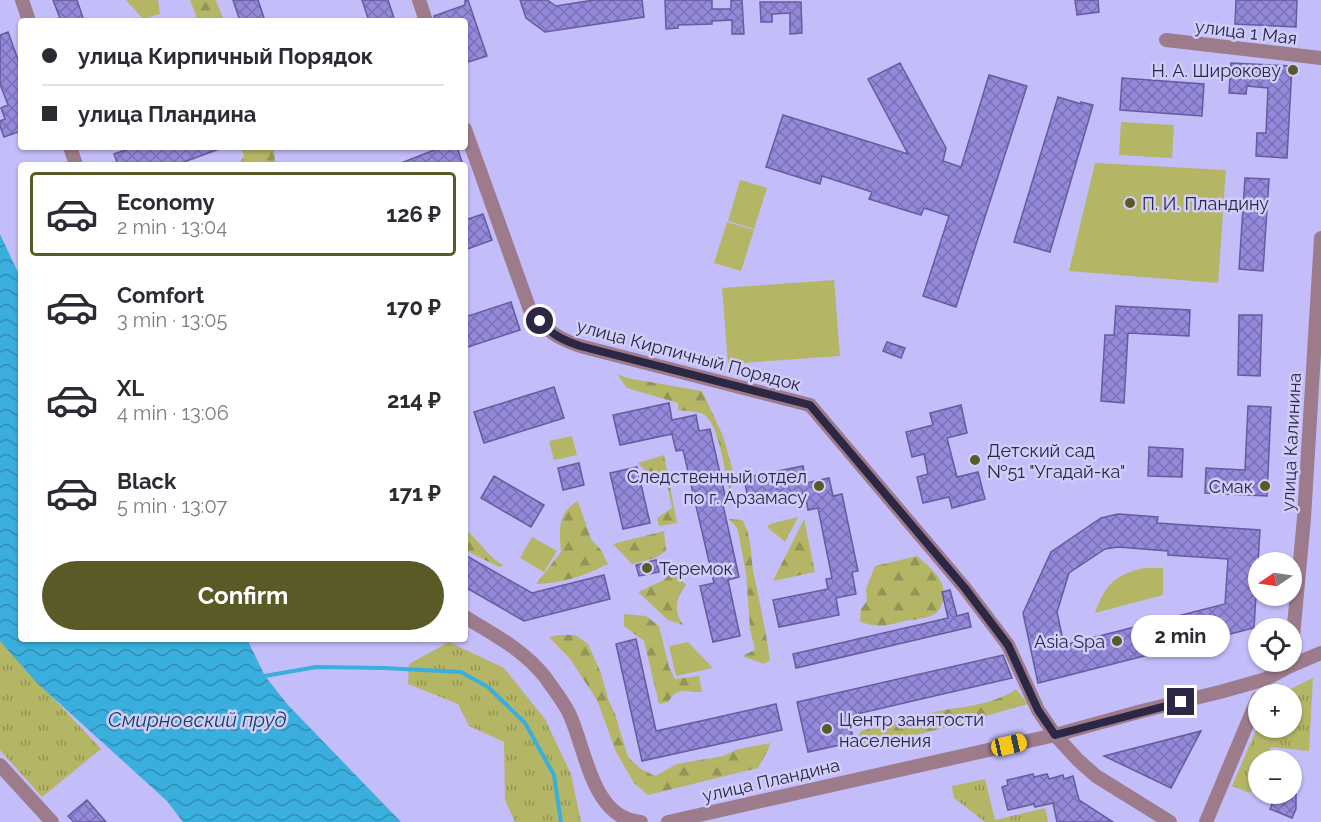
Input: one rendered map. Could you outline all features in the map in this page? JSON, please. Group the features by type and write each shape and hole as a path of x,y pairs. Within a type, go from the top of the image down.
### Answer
{"street":[{"path":"22,0 28,18"},
{"path":"419,0 425,18"},
{"name":"улица 1 Мая","path":"1166,40 1321,58"},
{"name":"улица Кирпичный Порядок","path":"468,137 530,310 549,332 580,346 810,405 964,587 1008,645 1038,710 1055,735 1096,776 1170,822"},
{"name":"улица Калинина","path":"1295,618 1304,518 1321,238"},
{"path":"468,619 515,647 543,675 568,711 597,787 609,809 632,822 641,822"},
{"name":"улица Пландина","path":"1302,659 1321,653"},
{"name":"улица Пландина","path":"668,822 1055,735 1266,679 1276,672"},
{"path":"1264,684 1266,679"},
{"path":"1206,822 1248,722"},
{"path":"0,765 52,822"}],"green space":[{"path":"126,0 158,0 160,14 142,18"},
{"path":"190,0 216,0 223,18 197,18"},
{"path":"1121,122 1174,125 1172,158 1119,155"},
{"path":"241,150 274,150 275,162 240,162 244,156"},
{"path":"1095,163 1226,170 1218,283 1069,271"},
{"path":"740,180 767,188 754,229 728,221"},
{"path":"727,222 754,230 741,271 714,263"},
{"path":"834,280 840,356 728,364 722,288"},
{"path":"617,374 627,378 702,391 723,436 735,478 729,491 717,437 708,418 700,413 678,410 678,403 627,388"},
{"path":"572,436 577,455 554,460 549,441"},
{"path":"664,455 677,523 659,526 657,518 672,508 666,479 653,479 638,463"},
{"path":"578,501 591,539 601,550 608,564 573,578 536,584 561,552 560,530 563,517 566,511"},
{"path":"798,517 785,542 767,527 770,524"},
{"path":"729,519 742,520 748,533 770,660 764,664 742,656 755,650 750,629 746,574 739,536 737,528"},
{"path":"804,519 815,572 773,581"},
{"path":"664,531 666,551 655,558 632,564 613,544"},
{"path":"468,533 493,558 504,565 499,567 468,552"},
{"path":"532,537 557,551 544,572 520,558"},
{"path":"917,556 933,570 941,581 944,594 939,611 925,618 888,625 877,626 860,621 861,609 867,601 866,589 875,566"},
{"path":"1144,568 1163,568 1163,595 1095,613 1103,595 1112,583 1125,574"},
{"path":"671,572 674,572 686,585 677,604 678,615 683,625 668,620 638,592 664,580"},
{"path":"624,614 646,616 659,626 669,667 675,679 699,676 702,692 679,692 668,702 659,704 644,641 624,626"},
{"path":"575,635 588,644 601,673 628,757 641,769 655,776 677,764 723,756 738,749 770,743 758,768 648,795 634,783 616,752 597,700 570,659 549,637"},
{"path":"0,641 101,749 42,797 0,750"},
{"path":"449,642 504,668 545,719 571,774 581,822 515,822 505,800 504,742 469,726 458,704 408,684 409,664"},
{"path":"688,642 713,668 676,676 669,646"},
{"path":"1313,678 1309,751 1271,747 1270,750 1248,750 1248,792 1232,786 1253,738 1302,738 1301,684"},
{"path":"1016,689 1028,704 903,738 861,745 858,737 861,731 930,713 985,703"},
{"path":"985,779 995,820 1045,808 1048,822 985,822 954,798 952,786"}],"water":[{"name":"Смирновский пруд","path":"0,234 18,273 18,642 248,642 265,676 288,705 401,822 183,822 167,801 37,683 0,641"}],"building":[{"path":"53,0 77,0 83,18 60,18"},
{"path":"233,0 258,0 264,18 239,18"},
{"path":"362,0 388,0 394,18 368,18"},
{"path":"465,0 468,0 487,56 468,62 468,18 434,18 434,16 465,5"},
{"path":"520,0 547,0 556,6 594,0 642,0 644,17 545,32 526,18"},
{"path":"665,0 712,0 712,9 731,9 731,0 742,0 744,34 732,34 732,20 712,21 712,24 678,25 678,28 666,29"},
{"path":"1075,0 1098,0 1099,12 1077,15"},
{"path":"1236,0 1297,0 1296,27 1235,24"},
{"path":"760,2 801,2 802,33 790,34 790,13 772,14 772,22 761,22"},
{"path":"8,32 18,60 18,132 4,137 0,121 5,119 1,108 8,105 0,84 0,35"},
{"path":"900,63 946,148 943,161 961,167 989,75 1027,86 956,307 923,296 949,216 924,208 921,215 869,199 872,192 822,176 820,184 766,167 783,115 908,154 868,79"},
{"path":"1231,63 1292,66 1287,158 1256,156 1257,133 1266,133 1268,88 1247,86 1246,94 1229,93"},
{"path":"1122,78 1204,84 1202,116 1120,110"},
{"path":"1058,97 1093,105 1050,252 1014,242"},
{"path":"125,150 217,150 184,162 117,162 114,154"},
{"path":"434,150 458,150 462,162 404,162"},
{"path":"1245,178 1269,179 1263,271 1239,269"},
{"path":"483,214 492,240 468,249 468,219"},
{"path":"511,302 520,330 468,347 468,316"},
{"path":"1116,306 1190,310 1189,336 1128,333 1124,403 1101,401 1105,335 1114,335"},
{"path":"1239,315 1262,315 1260,376 1238,375"},
{"path":"887,342 905,348 901,358 883,351"},
{"path":"554,387 564,418 484,443 474,412"},
{"path":"669,403 672,420 696,415 699,431 710,429 727,504 723,505 739,577 728,580 740,636 713,642 700,586 714,583 683,450 676,451 672,434 620,445 613,415"},
{"path":"961,405 967,433 947,438 957,477 978,472 985,499 952,508 949,497 923,503 917,477 928,474 924,454 912,457 906,432 933,425 930,413"},
{"path":"1248,406 1271,407 1267,496 1205,493 1206,468 1245,470"},
{"path":"1149,447 1183,449 1182,477 1148,476"},
{"path":"579,463 584,485 563,490 558,468"},
{"path":"803,466 806,483 829,478 833,496 842,494 858,571 852,572 856,594 836,598 839,615 779,627 773,600 828,589 826,579 832,578 818,508 808,510 805,493 749,504 744,478"},
{"path":"637,467 650,523 623,529 610,473"},
{"path":"494,476 544,505 531,527 481,498"},
{"path":"1118,514 1158,517 1157,523 1260,530 1259,552 1248,552 1248,606 1255,606 1255,618 1248,618 1248,630 1038,683 1023,613 1051,552 1101,518","holes":["1118,547 1168,551 1168,555 1228,559 1225,604 1064,645 1057,612 1069,573 1105,549"]},
{"path":"468,557 532,593 604,575 610,599 524,621 468,589"},
{"path":"656,560 659,572 639,576 636,565"},
{"path":"950,590 957,616 968,613 971,627 796,668 793,654 948,618 942,592"},
{"path":"636,639 656,731 776,704 782,730 642,761 616,644"},
{"path":"1003,655 1012,678 848,716 854,742 808,752 797,702"},
{"path":"1201,731 1171,788 1104,756"},
{"path":"1033,774 1034,777 1047,774 1049,779 1063,775 1064,779 1073,776 1079,800 1113,822 1057,822 1053,803 1035,807 1034,804 1008,810 1002,787 1008,785 1007,780"},
{"path":"87,800 106,822 74,822 68,816"},
{"path":"1272,804 1296,804 1292,818 1270,809"}],"waterway":[{"path":"265,676 316,667 461,672 488,687 525,723 554,775 561,822"}],"place":[{"name":"Н. А. Широкову","path":"1293,70"},
{"name":"П. И. Пландину","path":"1130,203"},
{"name":"Детский сад №51 \"Угадай-ка\"","path":"975,460"},
{"name":"Следственный отдел по г. Арзамасу","path":"819,486"},
{"name":"Смак","path":"1265,486"},
{"name":"Теремок","path":"647,568"},
{"name":"Asia Spa","path":"1117,641"},
{"name":"Центр занятости населения","path":"827,729"}],"route":[{"path":"540,321 549,332 580,346 810,405 964,587 1008,645 1038,710 1055,735 1181,702"}]}
